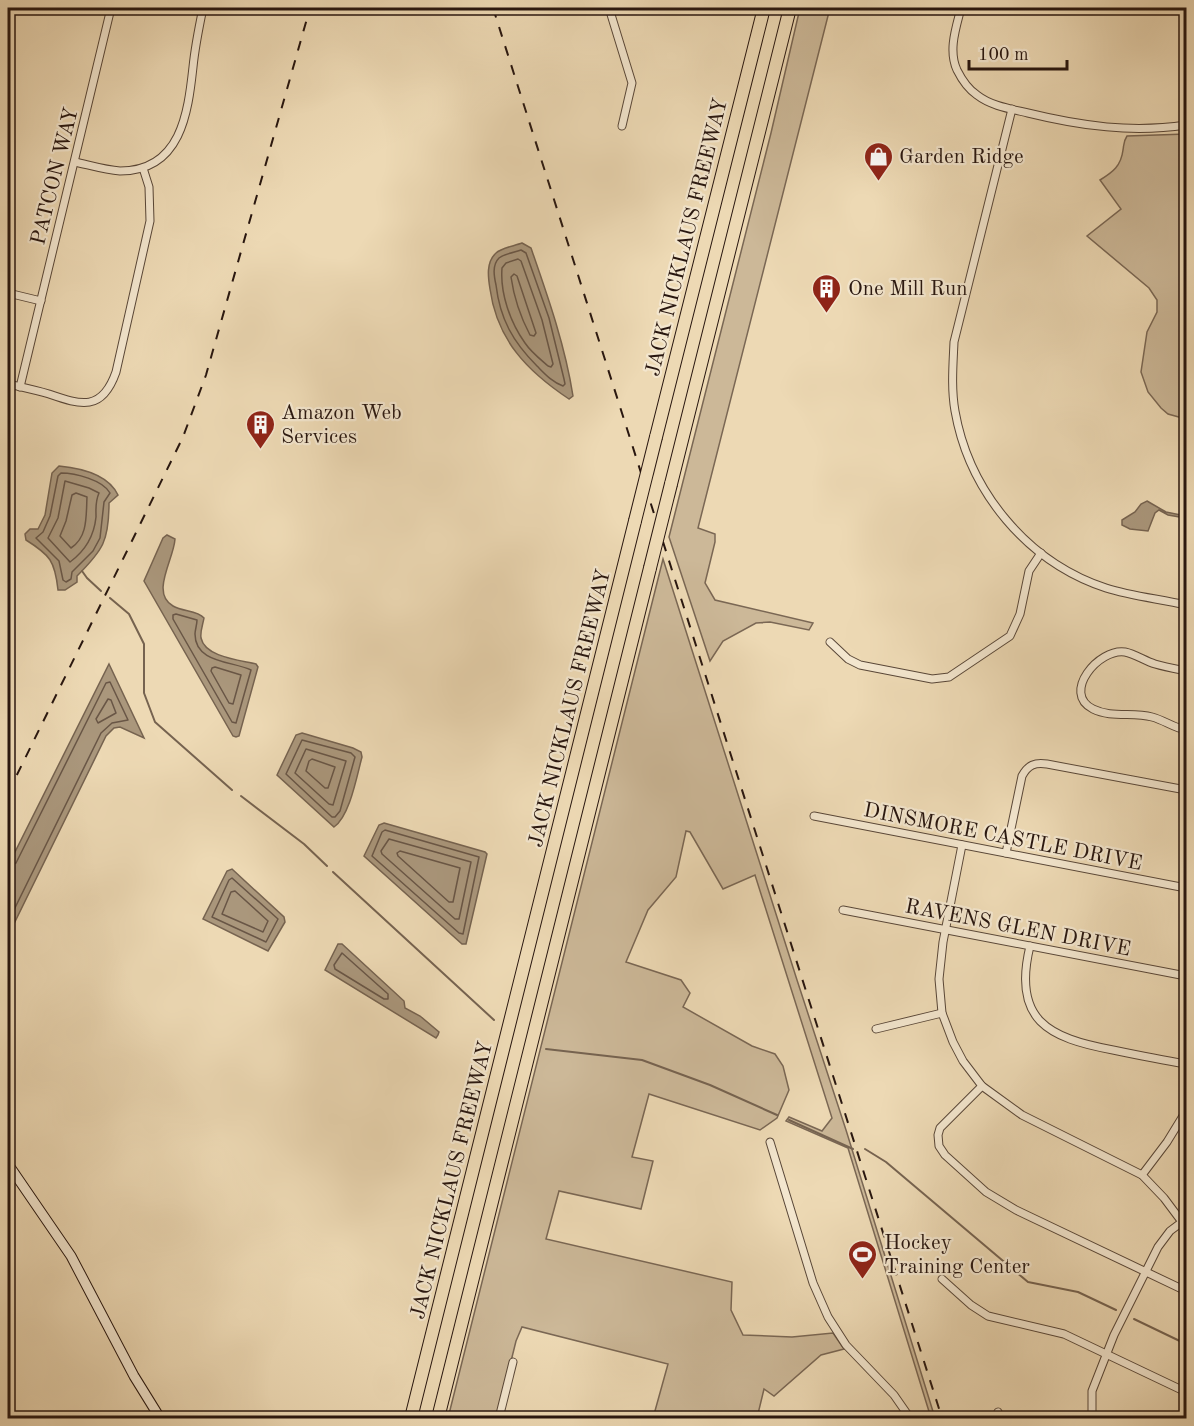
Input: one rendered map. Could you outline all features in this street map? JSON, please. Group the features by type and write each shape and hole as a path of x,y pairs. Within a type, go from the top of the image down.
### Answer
{"highway":[{"name":"JACK NICKLAUS FREEWAY","path":"411,1419 764,8"},
{"path":"438,1419 790,8"}],"main road":[{"path":"8,1164 71,1256 134,1376 160,1419"}],"street":[{"name":"PATCON WAY","path":"20,387 111,8"},
{"path":"75,162 118,171 143,168 170,149 182,130 191,92 196,40 203,8"},
{"path":"609,8 632,83 622,126"},
{"path":"961,8 953,40 954,56 965,84 977,96 1012,109 1066,122 1104,128 1186,126"},
{"path":"1012,109 954,342 953,397 959,431 972,468 990,499 1003,516 1041,554 1073,573 1105,587 1186,605"},
{"path":"8,384 80,404 96,400 109,388 116,372 150,221 149,187 143,168"},
{"path":"8,293 41,301"},
{"path":"830,642 848,659 860,665 932,679 949,676 1010,636 1020,614 1029,571 1041,554"},
{"path":"8,607 8,627"},
{"path":"1186,671 1155,664 1125,652 1117,652 1097,661 1082,680 1081,693 1084,702 1092,709 1107,713 1152,717 1186,730"},
{"path":"1006,853 1022,776 1029,766 1036,763 1186,790"},
{"name":"DINSMORE CASTLE DRIVE","path":"814,816 1186,888"},
{"path":"962,845 945,930 939,979 942,1013 963,1061 982,1086 1022,1115 1142,1175 1184,1221 1163,1239 1145,1271 1106,1354 1092,1391 1092,1419"},
{"name":"RAVENS GLEN DRIVE","path":"843,910 1186,976"},
{"path":"1030,946 1025,974 1028,997 1037,1016 1052,1032 1082,1044 1186,1064"},
{"path":"876,1029 942,1013"},
{"path":"982,1086 940,1128 939,1146 945,1155 986,1192 1016,1210 1186,1292"},
{"path":"1142,1175 1186,1111"},
{"path":"770,1142 813,1283 828,1317 846,1346 894,1395 910,1419"},
{"path":"942,1279 971,1305 988,1316 1064,1334 1186,1392"},
{"path":"499,1419 513,1362"}],"shaded area":[{"path":"800,8 830,8 698,528 715,534 705,583 715,600 813,623 809,630 770,622 756,623 723,641 710,661 669,537 771,133"},
{"path":"1186,134 1186,419 1168,414 1161,408 1148,392 1141,372 1147,332 1157,312 1157,300 1149,288 1087,236 1121,209 1100,180 1118,164 1127,136"},
{"path":"663,559 846,1130 935,1418 931,1418 848,1148 786,1121 789,1117 822,1131 832,1118 755,875 723,889 690,832 686,831 676,877 648,910 626,962 681,980 690,993 683,1007 752,1046 775,1054 783,1066 789,1090 777,1118 760,1130 649,1094 632,1157 653,1161 641,1209 559,1191 546,1239 732,1282 731,1310 743,1335 792,1337 833,1333 844,1349 821,1355 774,1396 764,1389 757,1418 653,1418 668,1364 522,1327 516,1341 497,1418 448,1418"}],"water":[{"path":"522,243 531,248 555,321 573,396 569,399 527,365 516,353 499,324 488,270 498,251"},
{"path":"59,466 93,473 108,482 118,495 109,503 108,527 103,544 77,576 77,582 65,590 58,590 53,565 41,550 26,540 25,534 30,529 38,529 45,515 52,473"},
{"path":"1147,501 1166,512 1186,516 1186,518 1168,515 1159,510 1155,513 1148,531 1130,529 1122,525 1122,520"},
{"path":"167,535 175,539 163,584 166,600 177,608 204,618 201,638 209,650 224,657 256,664 258,667 239,736 233,736 144,581 163,538"},
{"path":"109,664 144,738 120,727 114,728 106,736 8,936 8,866"},
{"path":"302,733 361,752 362,757 349,805 340,822 334,827 277,775 296,735"},
{"path":"384,823 487,854 466,944 462,944 364,856 379,825"},
{"path":"232,869 284,917 285,922 268,951 203,919 227,871"},
{"path":"338,944 342,944 404,1001 405,1008 420,1016 439,1032 436,1038 325,970"}],"waterway":[{"path":"82,571 101,591"},
{"path":"110,598 129,614 144,644 144,693 155,722 232,790"},
{"path":"241,796 304,844 327,866"},
{"path":"333,872 494,1020"},
{"path":"546,1049 642,1060 710,1085 777,1115"},
{"path":"789,1120 853,1149"},
{"path":"865,1149 886,1162 1028,1282 1078,1292 1116,1310"},
{"path":"1134,1319 1186,1344"}],"railway":[{"path":"8,793 183,437 206,375 310,8"},
{"path":"493,8 942,1418"}],"place":[{"name":"Garden Ridge","path":"878,182"},
{"name":"One Mill Run","path":"827,314"},
{"name":"Amazon Web Services","path":"260,450"},
{"name":"Hockey Training Center","path":"863,1280"}]}
